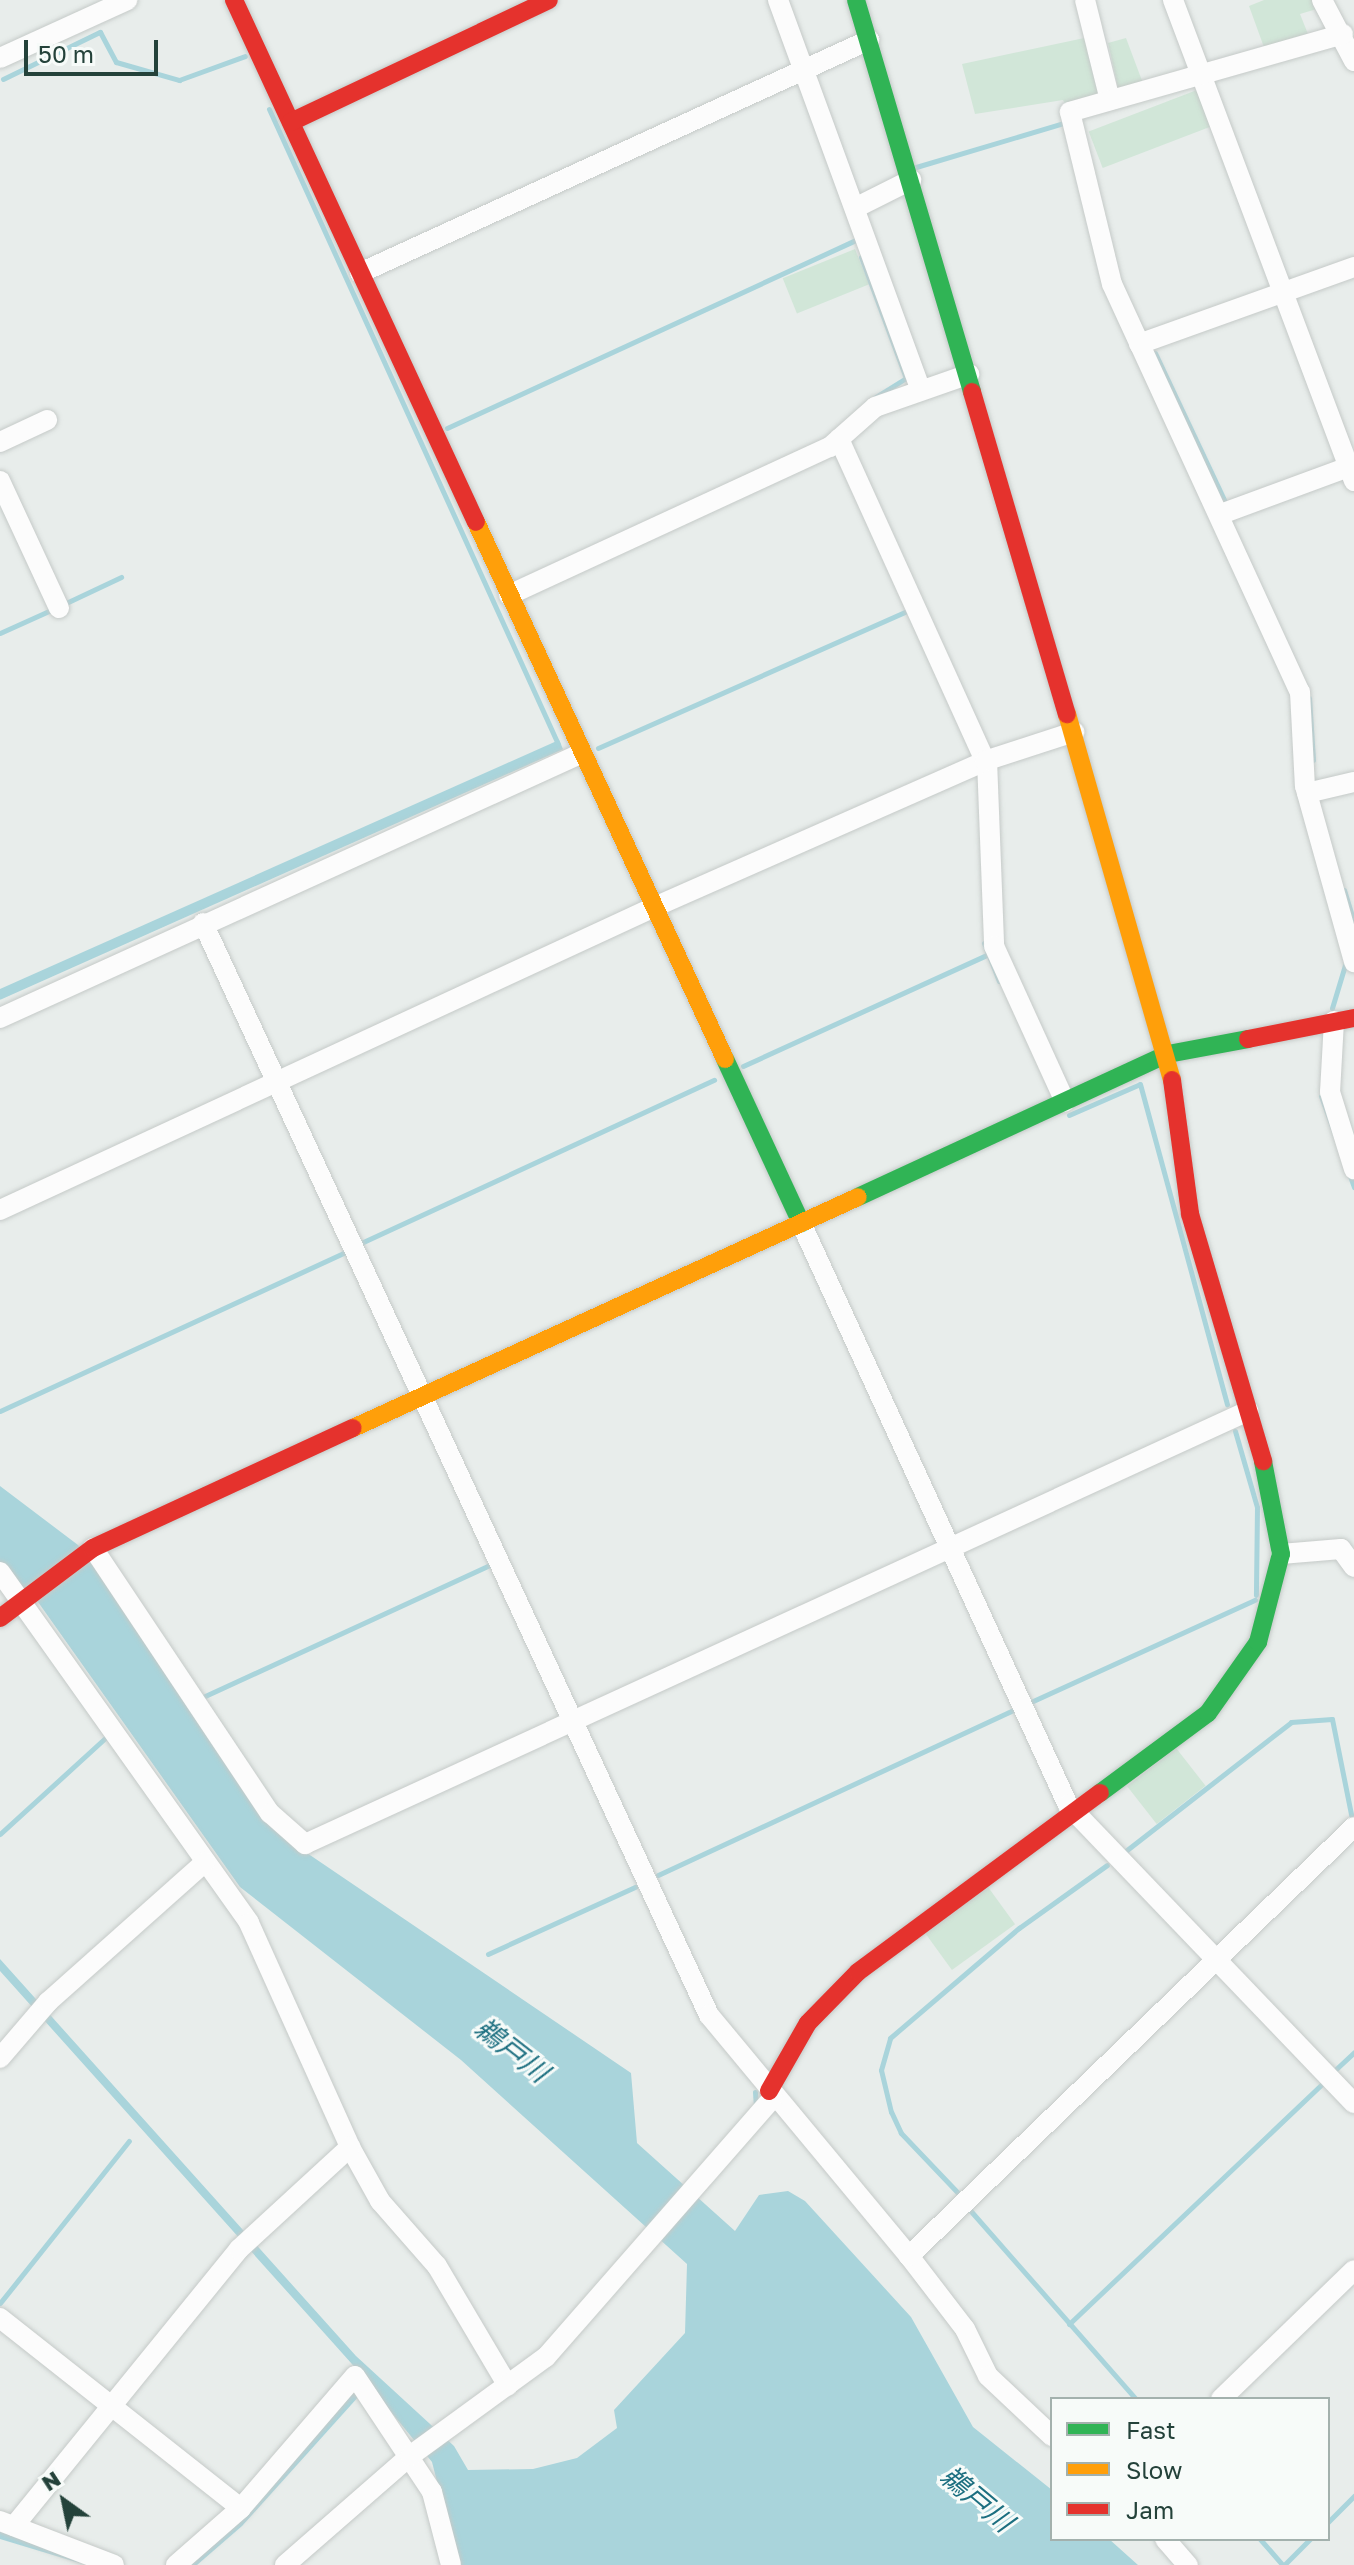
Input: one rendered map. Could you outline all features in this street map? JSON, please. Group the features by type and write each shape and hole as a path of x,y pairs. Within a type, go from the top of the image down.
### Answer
{"street":[{"path":"0,58 127,0"},
{"path":"234,0 580,754 1077,1814 1354,2103"},
{"path":"291,122 549,0"},
{"path":"778,0 920,387"},
{"path":"285,2565 413,2454 546,2357 651,2234 691,2193 771,2095 828,1999 1188,1730 1237,1680 1270,1610 1281,1554 1281,1526 1190,1214 1168,1054 856,0"},
{"path":"1085,0 1110,100"},
{"path":"1173,0 1353,471 1221,514"},
{"path":"1322,0 1343,34 1354,61"},
{"path":"1343,34 1070,112 1104,261 1139,344 1221,514 1300,692 1307,793 1354,962"},
{"path":"360,273 869,40"},
{"path":"855,208 911,180"},
{"path":"1139,344 1354,267"},
{"path":"509,595 839,439 875,407 920,387 969,374"},
{"path":"0,442 47,420"},
{"path":"839,439 986,761 994,946 1065,1102"},
{"path":"0,481 59,608"},
{"path":"0,1210 652,908 986,761 1074,732"},
{"path":"0,1018 580,754"},
{"path":"1307,793 1354,782"},
{"path":"203,923 709,2015 771,2095 909,2256 965,2329 988,2376 1050,2434"},
{"path":"0,1618 24,1594 93,1548 1168,1054 1344,1020 1330,1092 1354,1169"},
{"path":"93,1548 270,1813 305,1844 1248,1411"},
{"path":"1281,1554 1341,1549 1354,1567"},
{"path":"0,1572 24,1594 266,1953 350,2147 380,2201 437,2266 508,2386"},
{"path":"909,2256 1354,1827"},
{"path":"0,2058 40,2009 205,1862"},
{"path":"114,2565 7,2524 113,2407 239,2249 350,2147"},
{"path":"1223,2397 1354,2270"},
{"path":"0,2318 241,2508"},
{"path":"176,2565 241,2508 362,2386 413,2454 441,2514 451,2565"},
{"path":"1167,2541 1188,2565"}],"green space":[{"path":"1264,0 1315,0 1320,8 1300,14 1310,39 1265,50 1249,6"},
{"path":"1089,37 1103,94 1068,108 1063,100 975,114 962,64"},
{"path":"1126,38 1144,86 1119,92 1108,43"},
{"path":"1197,90 1211,126 1103,168 1089,132"},
{"path":"855,249 869,284 797,313 783,278"},
{"path":"1176,1748 1206,1786 1157,1824 1127,1786"},
{"path":"988,1887 1015,1924 952,1970 925,1933"}],"water":[{"path":"559,740 563,749 0,1000 0,989"},
{"name":"鵜戸川","path":"0,1486 78,1545 304,1851 631,2073 637,2143 735,2231 759,2195 788,2191 805,2201 911,2317 973,2427 1050,2488 1050,2541 1111,2541 1138,2565 458,2565 432,2462 369,2385 242,2526 197,2565 184,2565 360,2373 0,1971 0,1959 356,2356 454,2446 468,2470 533,2469 577,2458 617,2428 614,2410 685,2333 687,2264 461,2060 240,1887 38,1602 0,1565"},
{"path":"0,2531 86,2565 0,2539"}],"waterway":[{"path":"3,79 100,32 116,62 179,80 245,56"},
{"path":"269,109 558,744"},
{"path":"916,167 1067,122"},
{"path":"447,428 855,240"},
{"path":"861,257 906,378 876,397"},
{"path":"1155,353 1225,502"},
{"path":"66,603 121,577"},
{"path":"0,633 51,610"},
{"path":"598,748 907,611"},
{"path":"1309,698 1313,760"},
{"path":"1344,890 1354,923"},
{"path":"984,943 999,981"},
{"path":"743,1066 987,955"},
{"path":"1332,1008 1345,965"},
{"path":"361,1243 714,1080"},
{"path":"1069,1115 1140,1084 1227,1404"},
{"path":"1321,1096 1354,1187"},
{"path":"0,1411 343,1253"},
{"path":"1235,1431 1257,1507 1256,1595"},
{"path":"205,1696 490,1565"},
{"path":"1033,1701 1255,1600"},
{"path":"658,1875 1012,1711"},
{"path":"1123,1853 1291,1722 1332,1719 1352,1819"},
{"path":"0,1834 105,1738"},
{"path":"960,2195 901,2133 891,2112 881,2070 890,2038 1019,1928 1107,1865"},
{"path":"488,1954 635,1887"},
{"path":"1335,2070 1354,2052"},
{"path":"1069,2324 1322,2084"},
{"path":"755,2092 756,2106"},
{"path":"0,2303 129,2141"},
{"path":"969,2209 1134,2397"},
{"path":"1330,2520 1354,2496"},
{"path":"1262,2541 1283,2565"},
{"path":"1284,2565 1308,2541"}],"traffic: fast":[{"path":"856,0 972,392"},
{"path":"858,1197 1168,1054 1248,1039"},
{"path":"725,1059 801,1223"},
{"path":"1100,1793 1208,1713 1258,1642 1281,1554 1263,1461"}],"traffic: slow":[{"path":"476,522 725,1059"},
{"path":"1067,714 1172,1080"},
{"path":"353,1428 858,1197"}],"traffic: jam":[{"path":"234,0 476,522"},
{"path":"291,122 549,0"},
{"path":"972,392 1067,714"},
{"path":"1248,1039 1354,1018"},
{"path":"1172,1080 1190,1214 1263,1461"},
{"path":"0,1618 93,1548 353,1428"},
{"path":"769,2091 808,2023 858,1972 1100,1793"}]}
